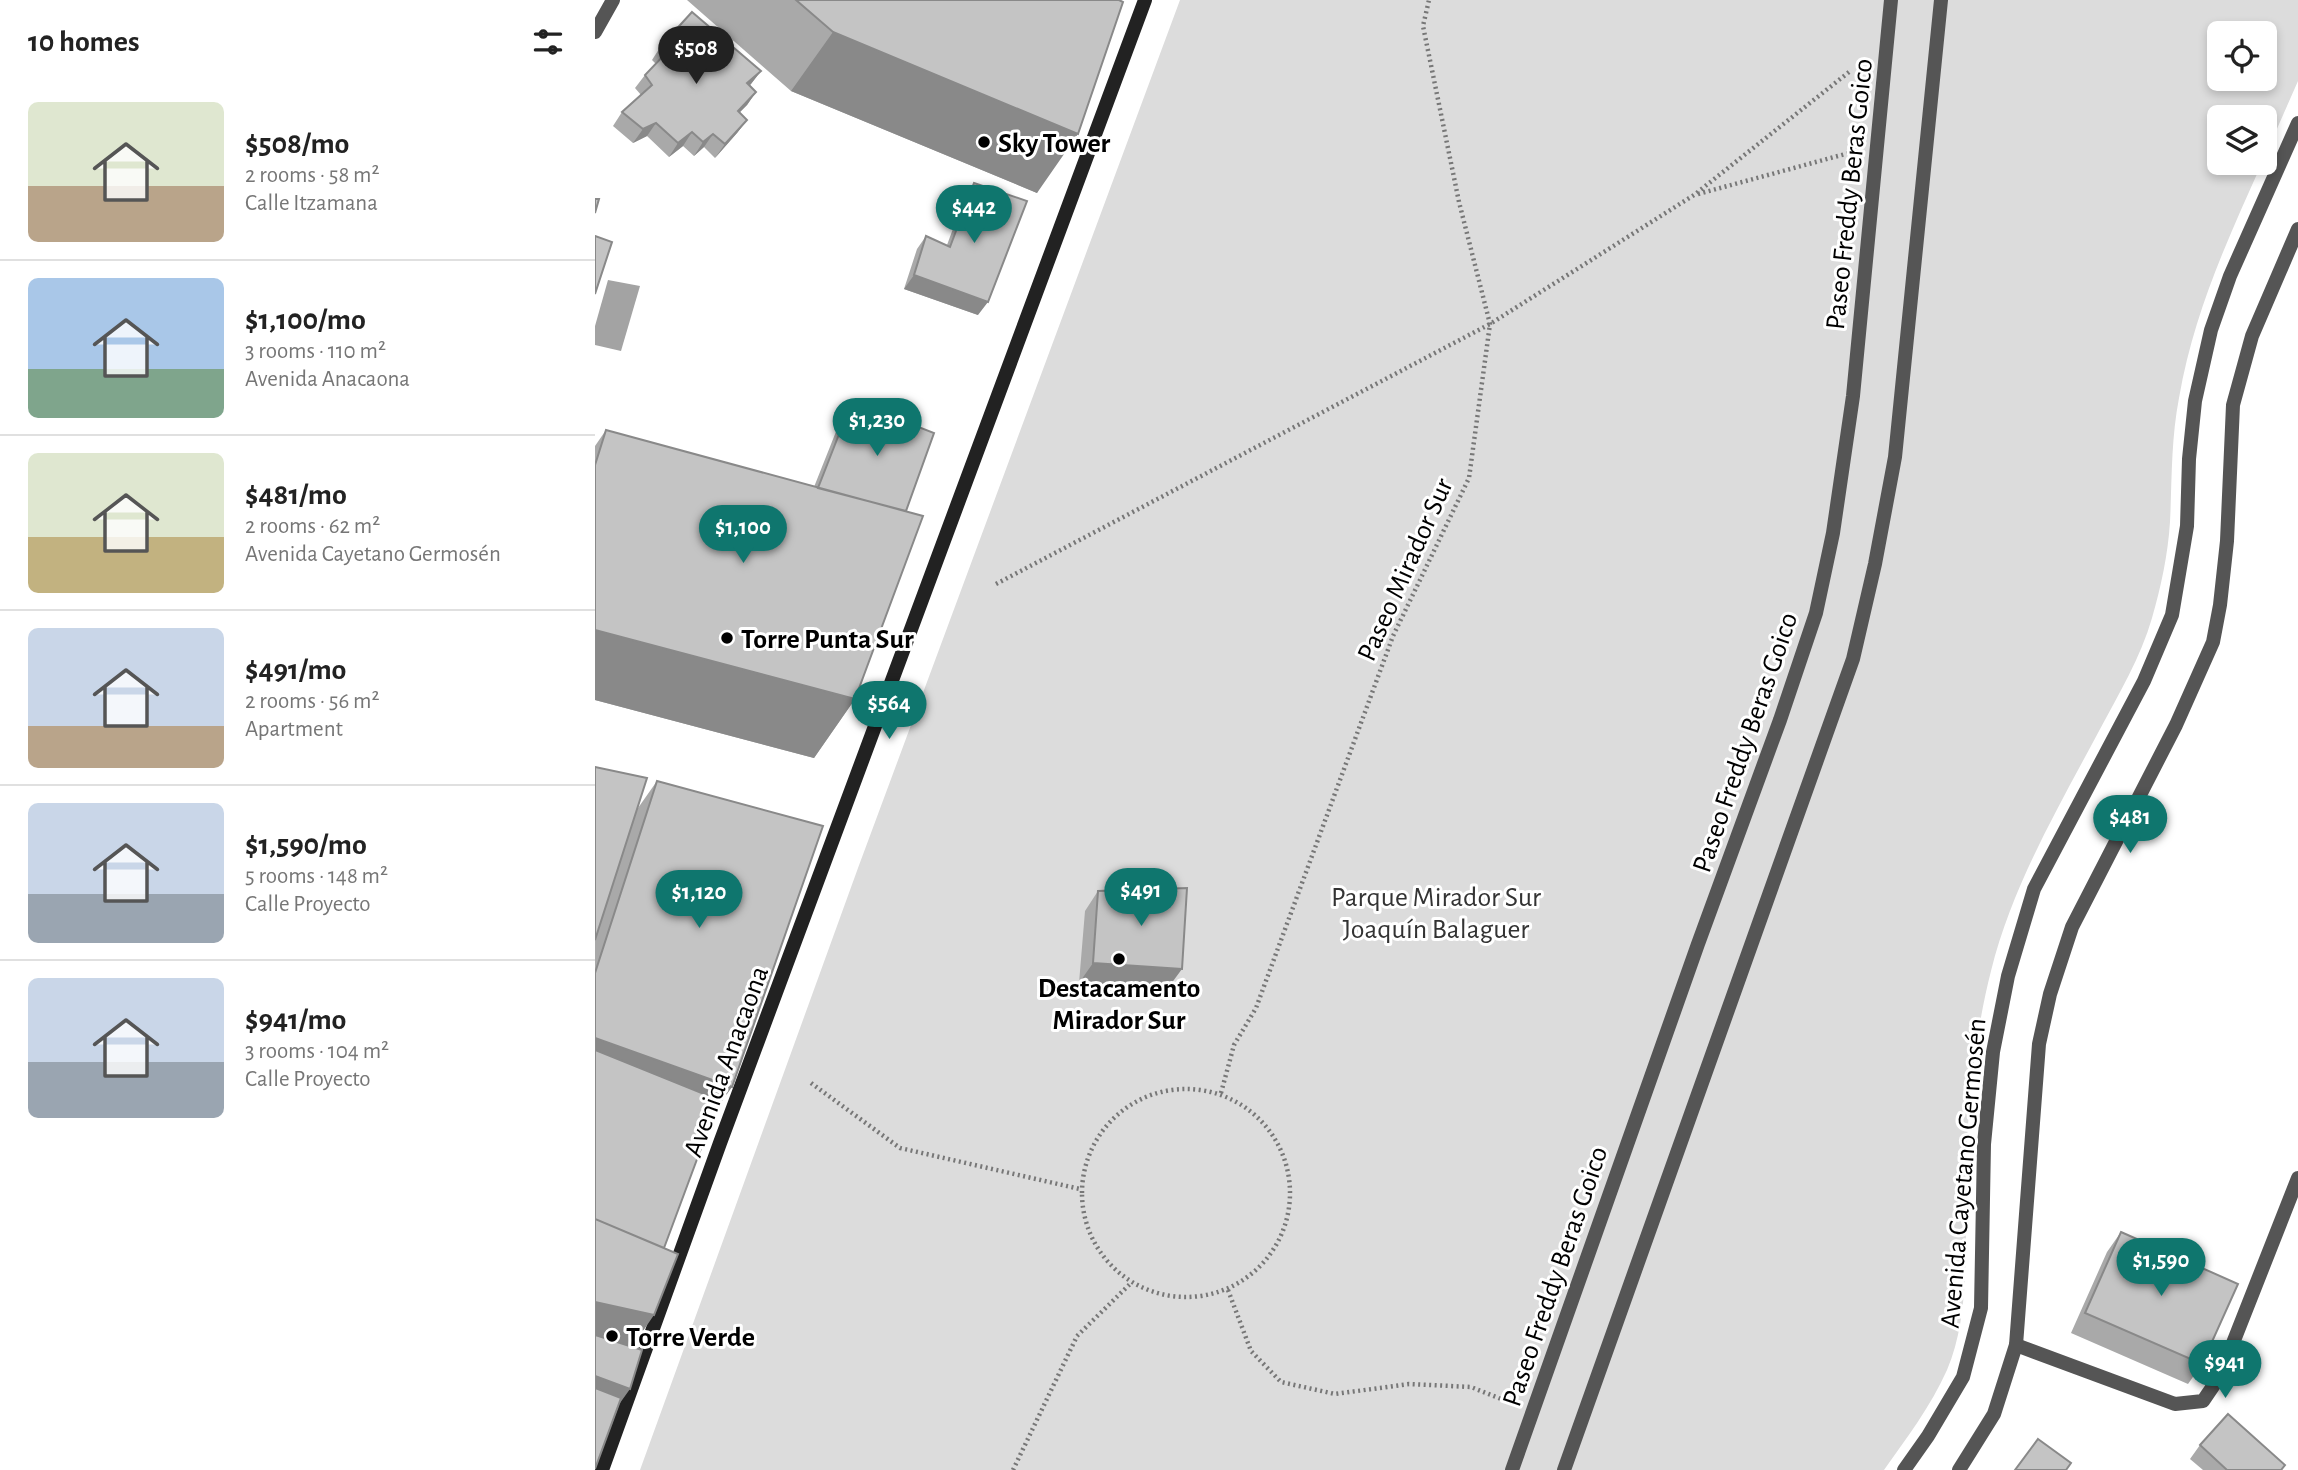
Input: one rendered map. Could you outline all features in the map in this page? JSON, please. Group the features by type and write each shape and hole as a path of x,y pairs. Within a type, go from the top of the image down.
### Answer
{"main road":[{"name":"Avenida Anacaona","path":"602,1470 824,849 1145,0"}],"street":[{"path":"595,32 613,0"},
{"name":"Paseo Freddy Beras Goico","path":"1511,1470 1816,613 1833,533 1853,396 1891,0"},
{"path":"1564,1470 1853,659 1875,564 1895,457 1941,0"},
{"name":"Avenida Cayetano Germosén","path":"1904,1470 1963,1377 1981,1308 1984,1144 1993,1052 2008,975 2034,889 2144,681 2172,614 2187,526 2189,459 2195,401 2211,330 2230,276 2298,123"},
{"path":"1959,1470 1994,1414 2016,1345 2039,1044 2050,994 2072,927 2170,737 2213,642 2221,605 2227,541 2233,405 2252,336 2298,229"},
{"path":"2016,1345 2175,1404 2203,1401 2220,1376 2298,1178"}],"path":[{"name":"Paseo Mirador Sur","path":"1221,1093 1234,1045 1256,1008 1393,636 1469,478 1490,324 1459,202 1423,26 1429,0"},
{"path":"996,584 1490,324 1694,195 1849,72"},
{"path":"1694,195 1849,153"},
{"path":"811,1083 900,1148 1080,1189"},
{"path":"1175,1087 1221,1093 1264,1119 1289,1164 1290,1214 1268,1260 1228,1290 1179,1299 1130,1283 1103,1258 1085,1226 1080,1189 1099,1134 1132,1102 1175,1087"},
{"path":"1013,1470 1077,1336 1130,1283"},
{"path":"1228,1290 1251,1351 1281,1382 1335,1394 1409,1384 1471,1387 1506,1401"}],"green space":[{"name":"Parque Mirador Sur Joaquín Balaguer","path":"1180,0 2298,0 2298,81 2277,129 2277,105 2207,105 2207,175 2257,175 2213,278 2185,366 2174,429 2170,522 2164,570 2147,633 2135,661 2037,848 2000,939 1982,1013 1972,1078 1966,1170 1966,1258 1956,1344 1947,1370 1933,1396 1884,1470 640,1470 858,868"}],"shaded area":[{"path":"608,280 640,286 621,351 595,345 595,326"}],"building":[{"path":"796,0 1123,2 1078,134 833,32"},
{"path":"692,12 761,71 747,83 756,92 738,111 747,120 725,144 713,134 703,142 692,132 678,143 656,123 643,129 622,112 652,85 645,75 667,52 661,46"},
{"path":"974,183 1027,201 988,302 914,275 926,236 950,247"},
{"path":"595,236 612,242 595,294"},
{"path":"852,401 934,433 906,511 818,488"},
{"path":"606,430 923,516 855,699 595,630 595,465"},
{"path":"595,767 647,778 595,940"},
{"path":"657,781 823,826 732,1087 595,1038 595,973"},
{"path":"1187,888 1182,969 1093,963 1098,891"},
{"path":"595,1050 719,1100 664,1248 595,1219"},
{"path":"595,1219 678,1254 654,1315 595,1302"},
{"path":"2121,1232 2238,1284 2202,1364 2085,1313"},
{"path":"595,1335 642,1350 630,1389 595,1376"},
{"path":"595,1388 621,1398 595,1469"},
{"path":"2228,1414 2285,1465 2281,1470 2227,1470 2200,1445"},
{"path":"2038,1439 2071,1463 2066,1470 2015,1470"}],"place":[{"name":"Sky Tower","path":"984,142"},
{"name":"Torre Punta Sur","path":"727,638"},
{"name":"Destacamento Mirador Sur","path":"1119,959"},
{"name":"Torre Verde","path":"612,1336"}]}
